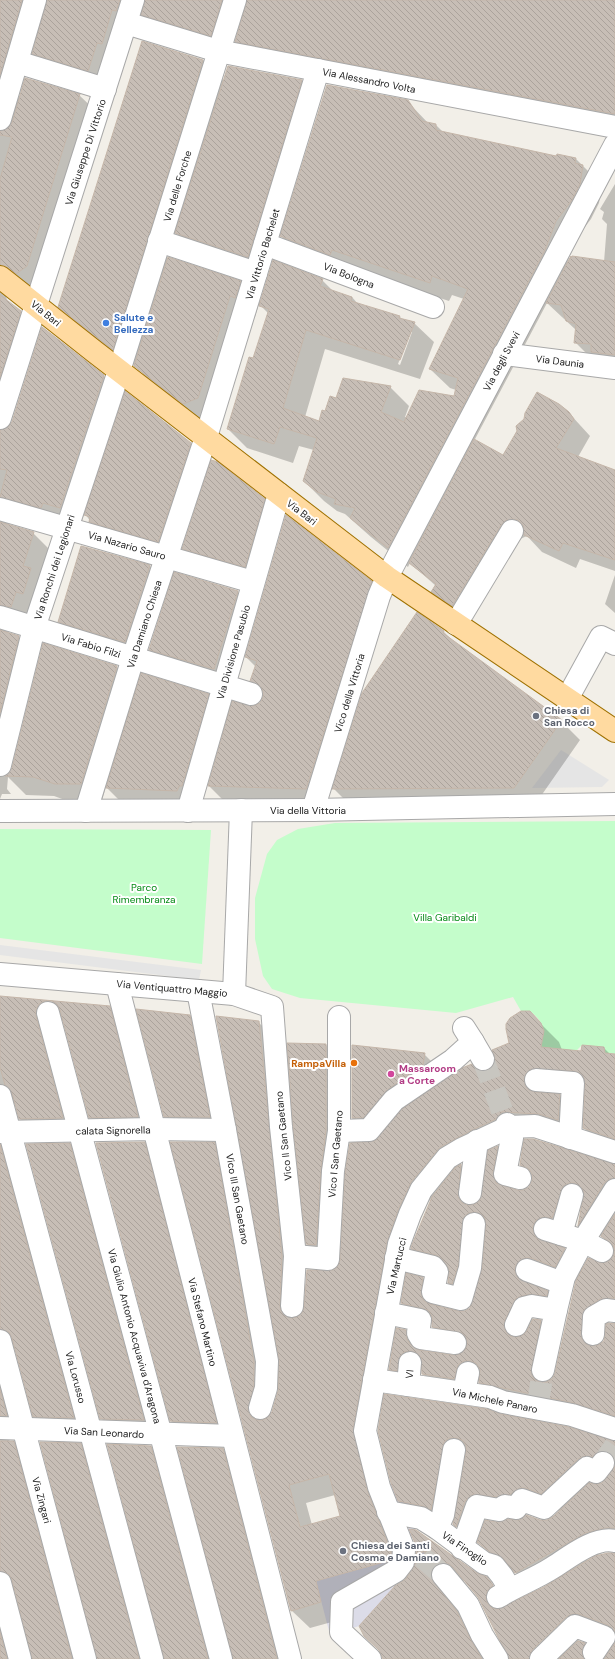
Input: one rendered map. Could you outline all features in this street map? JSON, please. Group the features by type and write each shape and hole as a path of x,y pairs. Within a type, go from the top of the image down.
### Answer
{"main road":[{"name":"Via Bari","path":"0,277 119,371 387,577 615,731"}],"street":[{"path":"0,119 35,0"},
{"name":"Via Giuseppe Di Vittorio","path":"0,418 133,0"},
{"name":"Via delle Forche","path":"119,371 235,0"},
{"name":"Via Alessandro Volta","path":"126,23 218,51 615,127"},
{"path":"16,62 105,89"},
{"name":"Via Vittorio Bachelet","path":"206,437 318,70"},
{"name":"Via degli Svevi","path":"387,577 615,145"},
{"path":"160,242 256,274"},
{"name":"Via Bologna","path":"265,244 433,307"},
{"name":"Via Daunia","path":"504,354 615,368"},
{"name":"Via Ronchi dei Legionari","path":"0,765 34,628 119,371"},
{"name":"Via Damiano Chiesa","path":"86,811 133,658 206,437"},
{"name":"Via Divisione Pasubio","path":"188,811 279,494"},
{"name":"Via Nazario Sauro","path":"0,508 253,582"},
{"path":"456,624 512,531"},
{"name":"Vico della Vittoria","path":"313,810 379,596 387,577"},
{"name":"Via Fabio Filzi","path":"0,617 251,694"},
{"path":"567,699 601,636 615,644"},
{"name":"Via della Vittoria","path":"0,811 313,810 612,803"},
{"name":"Via Ventiquattro Maggio","path":"0,974 234,994 241,810"},
{"name":"Via Giulio Antonio Acquaviva d'Aragona","path":"40,977 79,1131 221,1659"},
{"name":"Via Stefano Martino","path":"116,984 290,1659"},
{"name":"Vico III San Gaetano","path":"198,991 267,1361 266,1388 260,1408"},
{"name":"Vico II San Gaetano","path":"234,994 272,1007 281,1128 295,1256 292,1306"},
{"name":"Vico I San Gaetano","path":"295,1256 328,1259 333,1171 339,1131 339,1017"},
{"path":"339,1131 369,1130 394,1100 453,1060 473,1043"},
{"path":"536,1080 573,1083 570,1138"},
{"name":"Via Lorusso","path":"0,1096 5,1132 90,1432 152,1659"},
{"path":"508,1126 512,1138 505,1174 520,1178"},
{"name":"Via Martucci","path":"370,1659 341,1632 342,1602 396,1571 403,1562 413,1554 388,1512 365,1431 396,1258 410,1214 421,1190 447,1158 508,1126 535,1126 615,1152"},
{"name":"calata Signorella","path":"5,1132 153,1129 225,1130"},
{"path":"470,1194 477,1141"},
{"path":"543,1370 563,1280 582,1243 615,1190"},
{"path":"572,1195 553,1232 602,1251"},
{"path":"396,1258 433,1267 436,1272 432,1292 461,1299 470,1268 474,1224"},
{"path":"527,1270 563,1280"},
{"path":"516,1325 524,1308 532,1306 556,1310"},
{"path":"593,1334 594,1317 606,1310 615,1311"},
{"path":"386,1313 420,1320 418,1333 422,1338 455,1343"},
{"name":"Via Zingari","path":"0,1341 85,1659"},
{"name":"VI","path":"408,1385 410,1364"},
{"name":"Via Michele Panaro","path":"374,1380 408,1385 466,1383 538,1407 593,1420 615,1429"},
{"name":"Via San Leonardo","path":"0,1428 162,1435 232,1436"},
{"path":"436,1528 443,1515 454,1450"},
{"path":"462,1548 477,1506 499,1510 505,1506 516,1508 522,1500 544,1508 588,1468 596,1472 603,1463"},
{"name":"Via Finoglio","path":"388,1512 421,1518 484,1563 494,1566 502,1576 504,1593 552,1568 571,1554 612,1540"},
{"path":"443,1575 468,1605 482,1636 497,1659"},
{"path":"0,1583 20,1659"},
{"path":"541,1659 576,1626 604,1637 594,1652"}],"green space":[{"name":"Villa Garibaldi","path":"615,821 615,1054 605,1053 604,1047 582,1045 576,1051 539,1047 542,1035 541,1023 530,1011 521,1011 513,997 456,1013 300,998 272,989 263,976 255,939 255,898 267,854 277,840 298,829 335,823"},
{"name":"Parco Rimembranza","path":"0,829 211,830 202,964 0,938"}],"shaded area":[{"path":"561,750 609,780 602,787 532,788"},
{"path":"0,945 201,970 199,980 0,955"},
{"path":"383,1484 412,1487 408,1510 419,1522 409,1541 425,1553 359,1626 341,1632 329,1631 316,1581 395,1559 373,1491"}],"building":[{"path":"0,0 22,0 0,75"},
{"path":"47,0 120,0 116,11 112,10 102,44 97,43 88,71 32,54"},
{"path":"145,0 222,0 211,36 141,15"},
{"path":"247,0 615,0 615,114 235,42"},
{"path":"142,41 203,60 113,350 58,307"},
{"path":"228,66 302,80 248,257 175,233"},
{"path":"25,78 80,94 27,266 16,274 7,267 0,265 0,179 12,137 0,135 0,131 8,128 12,123"},
{"path":"327,85 408,100 422,121 436,124 436,130 556,156 557,154 576,158 575,163 583,165 580,184 572,200 556,221 545,250 388,548 350,518 355,508 334,504 336,499 317,492 303,481 317,438 280,427 274,444 227,429 249,357 253,358 269,309 259,306 273,260 323,279 320,286 352,297 351,301 415,322 400,360 306,330 283,408 319,421 322,410 325,411 330,396 336,398 343,378 391,386 381,412 404,422 419,390 454,396 458,378 429,369 468,289 432,276 430,283 332,250 330,255 280,236"},
{"path":"571,256 570,259 572,256 615,262 615,355 591,352 591,344 574,343 576,324 566,321 561,305 546,303"},
{"path":"168,257 241,281 235,298 230,296 198,398 183,404 134,366"},
{"path":"0,295 21,311 0,377"},
{"path":"42,327 104,375 60,508 43,503 41,508 0,497 7,470 0,469 0,430 8,427 12,422"},
{"path":"125,391 191,443 158,542 89,522 90,517 84,515"},
{"path":"537,392 559,404 569,412 574,419 556,448 615,470 615,560 563,543 559,551 524,535 523,525 518,520 506,520 501,525 452,606 431,592 436,584 409,563 474,439 503,455 517,431 516,426 524,419 525,413"},
{"path":"211,460 218,462 265,499 245,567 182,549"},
{"path":"286,515 372,581 306,789 208,786 232,701 253,706 260,703 263,697 263,691 260,686 250,681 257,661 245,657"},
{"path":"0,522 34,532 23,566 31,568 23,594 16,592 11,607 0,605"},
{"path":"81,546 150,565 125,642 58,622"},
{"path":"174,572 238,591 214,669 149,650"},
{"path":"417,612 444,631 443,633 562,720 514,788 332,789 362,693"},
{"path":"0,630 19,636 0,713"},
{"path":"43,643 117,666 81,784 55,784 33,777 5,776 12,768"},
{"path":"141,673 209,694 182,786 179,786 177,791 106,788"},
{"path":"0,996 110,1006 138,1117 89,1118 60,1010 57,1004 52,1001 45,1001 39,1004 36,1009 36,1016 63,1118 19,1119 12,1093 5,1085 0,1067"},
{"path":"136,1009 190,1015 210,1117 164,1117"},
{"path":"521,1011 530,1011 541,1023 544,1031 541,1047 581,1051 582,1045 604,1047 605,1053 615,1054 615,1139 583,1128 585,1084 584,1078 580,1073 574,1071 531,1069 526,1073 524,1079 525,1085 529,1090 535,1092 560,1094 558,1120 539,1114 502,1112 496,1119 440,1147 411,1182 398,1210 387,1242 353,1429 367,1490 391,1552 391,1557 388,1561 316,1581 321,1602 291,1611 170,1142 215,1142 254,1362 254,1386 248,1410 251,1417 257,1420 263,1420 272,1412 278,1391 279,1359 216,1016 259,1021 282,1256 280,1306 281,1311 285,1316 292,1318 297,1317 302,1313 304,1307 307,1270 333,1270 338,1266 340,1260 345,1172 350,1143 375,1141 402,1109 462,1068 472,1064 477,1070 490,1070 494,1065 495,1059 492,1050 509,1043 506,1024 510,1018","holes":["329,1474 340,1516 300,1527 289,1485"]},
{"path":"287,1043 326,1044 326,1130 321,1170 316,1245 306,1244 293,1126"},
{"path":"352,1045 425,1053 423,1065 387,1090 363,1118 352,1118"},
{"path":"524,1139 533,1139 615,1164 615,1178 609,1179 604,1183 578,1226 584,1192 581,1187 575,1183 569,1183 563,1186 552,1218 543,1217 536,1220 533,1226 533,1231 536,1238 565,1248 555,1267 531,1258 525,1258 519,1261 515,1266 515,1272 518,1278 548,1291 547,1296 529,1294 516,1298 505,1320 504,1326 506,1332 510,1336 517,1337 523,1335 527,1331 533,1319 541,1320 531,1373 534,1379 540,1382 546,1382 552,1379 555,1373 576,1281 588,1258 603,1263 609,1261 613,1256 613,1245 601,1236 615,1214 615,1298 600,1299 584,1310 581,1333 582,1339 586,1344 592,1346 598,1345 604,1341 606,1324 615,1323 615,1416 574,1403 479,1383 480,1369 476,1363 470,1361 464,1361 458,1365 454,1379 422,1374 421,1357 417,1353 411,1351 404,1352 400,1356 397,1371 389,1370 396,1328 406,1330 407,1339 410,1344 419,1350 453,1355 460,1354 465,1350 467,1339 462,1333 432,1327 432,1316 428,1310 401,1303 406,1273 423,1277 421,1295 424,1301 458,1311 465,1311 470,1308 482,1269 486,1225 485,1218 481,1214 475,1212 468,1213 464,1217 458,1266 452,1284 448,1283 449,1269 442,1259 436,1255 411,1249 411,1247 432,1197 455,1168 461,1164 458,1197 462,1203 468,1205 475,1204 480,1200 488,1150 498,1146 493,1172 496,1183 517,1190 523,1190 529,1187 532,1181 532,1174 529,1169 520,1165"},
{"path":"145,1142 217,1423 170,1421 96,1143"},
{"path":"70,1143 144,1420 100,1419 26,1144"},
{"path":"0,1144 74,1418 33,1417 12,1338 9,1332 0,1329"},
{"path":"0,1389 7,1416 0,1416"},
{"path":"384,1394 487,1409 501,1414 569,1427 615,1441 615,1461 611,1453 605,1451 598,1452 592,1457 585,1456 578,1459 541,1494 526,1488 519,1488 511,1494 496,1497 473,1494 465,1501 456,1527 453,1524 466,1445 462,1440 456,1438 449,1438 444,1442 431,1510 423,1506 398,1501 391,1483 378,1431"},
{"path":"0,1441 14,1441 72,1659 32,1659 12,1580 9,1574 0,1571"},
{"path":"40,1442 81,1443 139,1659 97,1659"},
{"path":"107,1444 151,1446 208,1659 164,1659"},
{"path":"177,1447 223,1448 277,1659 233,1659"},
{"path":"615,1466 615,1528 605,1528 585,1533 515,1573 503,1558 490,1552 477,1542 485,1520 497,1522 508,1519 520,1520 526,1515 540,1520 547,1520 553,1517 589,1483 602,1483"},
{"path":"409,1529 416,1530 477,1573 487,1577 493,1585 487,1591 487,1603 492,1608 498,1609 544,1587 595,1556 615,1553 615,1632 608,1625 579,1614 572,1614 566,1617 532,1650 529,1659 509,1659 478,1597 453,1567 448,1563 441,1563 435,1565 431,1570 431,1578 457,1612 482,1659 383,1659 379,1650 364,1636 359,1626 395,1586 406,1579 415,1564 427,1551 416,1554 416,1545"},
{"path":"0,1632 7,1659 0,1659"},
{"path":"578,1641 585,1643 582,1652 584,1659 559,1659"},
{"path":"615,1642 615,1659 604,1659 614,1644"}],"tunnel":[{"path":"483,1059 507,1124"},
{"path":"538,1404 543,1370"},
{"path":"603,1463 615,1446"},
{"path":"422,1557 443,1575"}],"place":[{"name":"Salute e Bellezza","path":"106,323"},
{"name":"Chiesa di San Rocco","path":"536,716"},
{"name":"RampaVilla","path":"354,1063"},
{"name":"Massaroom a Corte","path":"391,1074"},
{"name":"Chiesa dei Santi Cosma e Damiano","path":"343,1551"}]}
